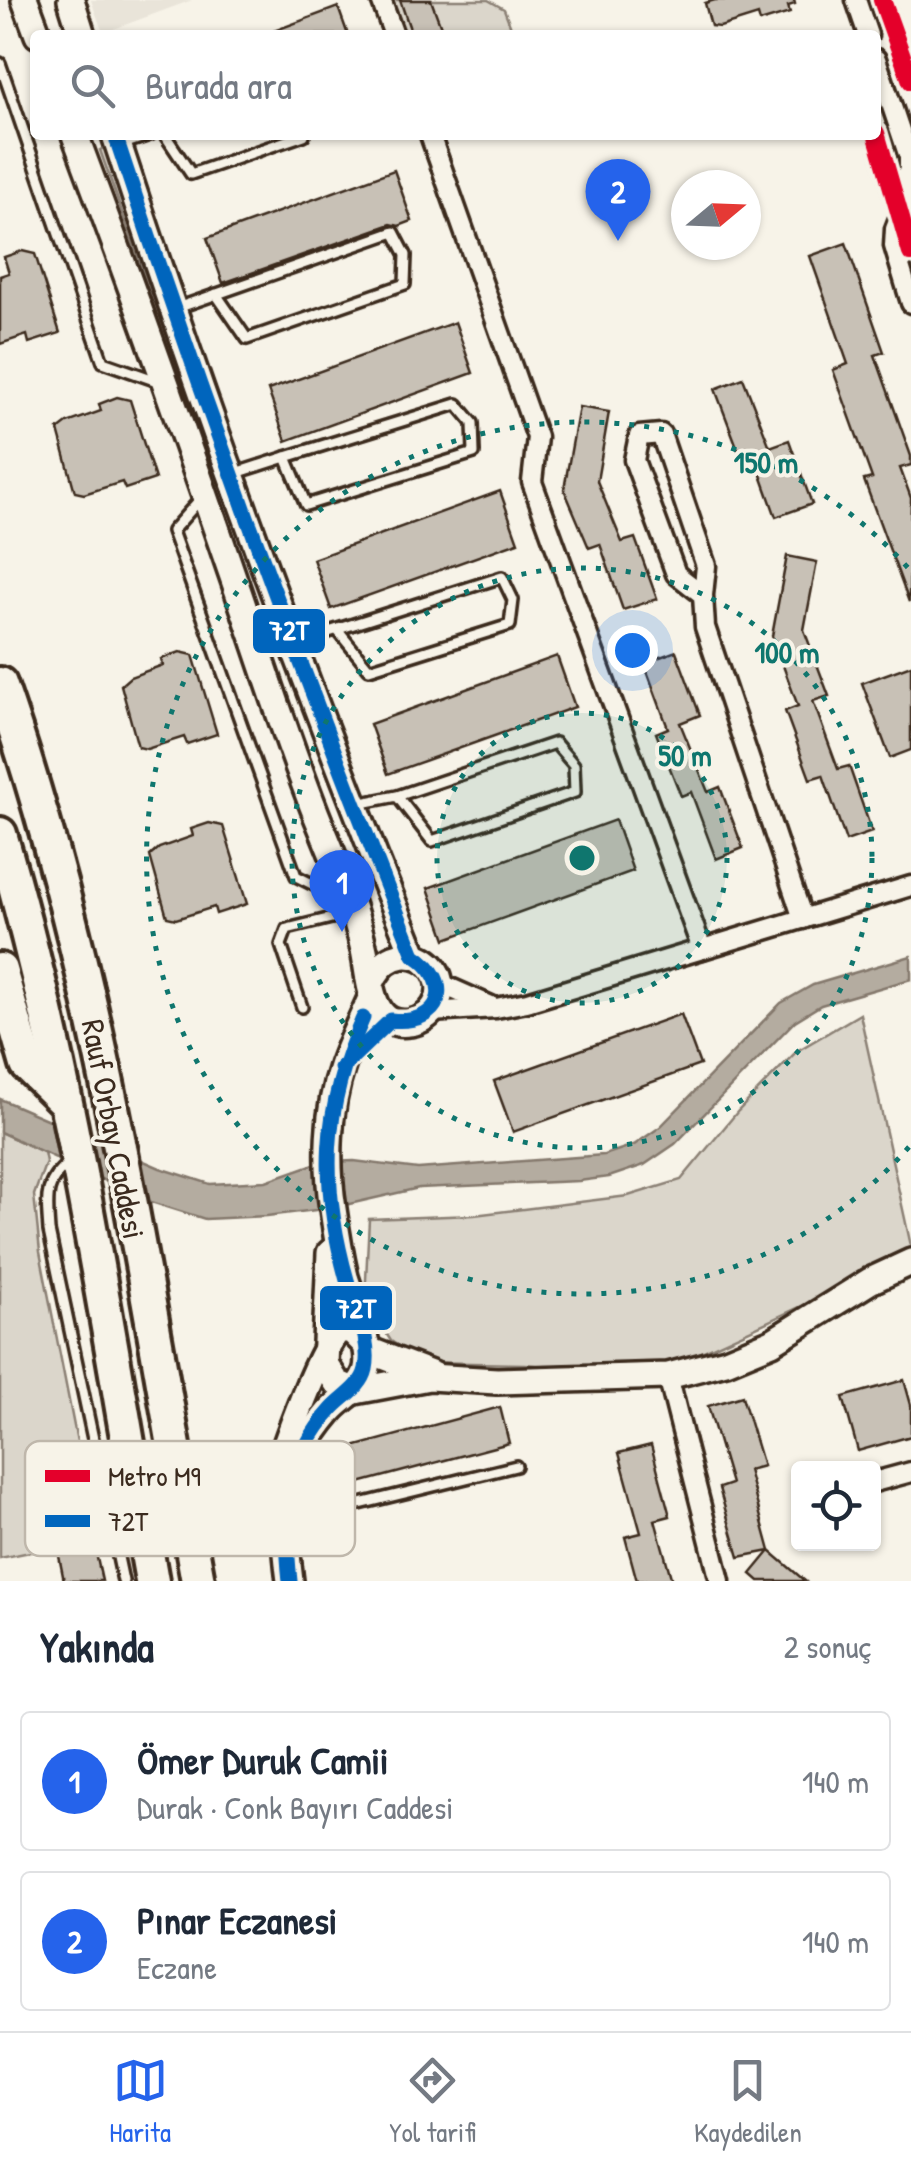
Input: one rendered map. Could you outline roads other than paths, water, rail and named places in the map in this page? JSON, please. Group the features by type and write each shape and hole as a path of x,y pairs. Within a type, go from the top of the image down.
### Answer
{"highway":[{"name":"Rauf Orbay Caddesi","path":"0,684 62,884 111,1098 173,1441"},
{"name":"Rauf Orbay Caddesi","path":"0,834 65,1102 127,1441"},
{"path":"0,970 26,1065 65,1102"},
{"name":"Rauf Orbay Caddesi","path":"148,1556 152,1581"},
{"name":"Rauf Orbay Caddesi","path":"193,1556 198,1581"}],"street":[{"path":"25,0 36,30"},
{"path":"70,0 80,30"},
{"path":"381,0 392,30"},
{"path":"856,0 866,30"},
{"path":"881,74 910,160 910,193 895,229 894,246 911,302"},
{"path":"81,140 312,805 353,908 372,990 382,1014 391,1020 415,1022 430,1012 440,994 440,983 430,965 414,955 351,799 227,464 117,140"},
{"path":"432,140 537,437 532,482 702,949"},
{"path":"702,595 676,574 634,460 640,436 661,434 706,566 702,595 705,627 803,918"},
{"path":"202,488 227,464"},
{"path":"312,805 351,799"},
{"path":"430,1012 496,1008 911,886"},
{"path":"414,955 391,957 382,963 341,1068 329,1162 332,1208 325,1347 325,1364 337,1383 355,1391 429,1377 448,1380 668,1376 726,1361 772,1342 870,1281 911,1262"},
{"path":"440,983 496,1008"},
{"path":"341,1068 391,1020"},
{"path":"310,1441 332,1408 355,1391 367,1371 364,1340 345,1275 332,1208"},
{"path":"287,1441 325,1347 340,1329 352,1331 373,1352 448,1380"},
{"path":"668,1376 720,1581"},
{"path":"881,1480 911,1472"},
{"path":"273,1556 275,1581"},
{"path":"288,1556 290,1581"}],"lane":[{"path":"0,63 103,362 163,383"},
{"path":"168,140 191,174 290,140"},
{"path":"175,308 394,232 406,255 405,284 247,339 216,294"},
{"path":"227,464 286,457 457,404 472,423 474,453 306,505 286,457"},
{"path":"202,488 172,531 296,876 353,908"},
{"path":"294,643 502,577 512,600 510,625 370,670 338,630"},
{"path":"351,799 396,796 556,743 574,765 575,792 432,842 396,796"},
{"path":"302,1007 281,945 282,936 286,929 353,908"},
{"path":"76,1158 57,1172 46,1195 48,1231 93,1441"},
{"path":"355,1505 516,1466"},
{"path":"118,1556 123,1581"}],"metro line":[{"name":"M9","path":"882,0 911,81"},
{"name":"M9","path":"878,140 911,253"}],"place":[{"name":"Pınar Eczanesi","path":"618,241"},
{"name":"Ömer Duruk Camii","path":"342,932"}]}
